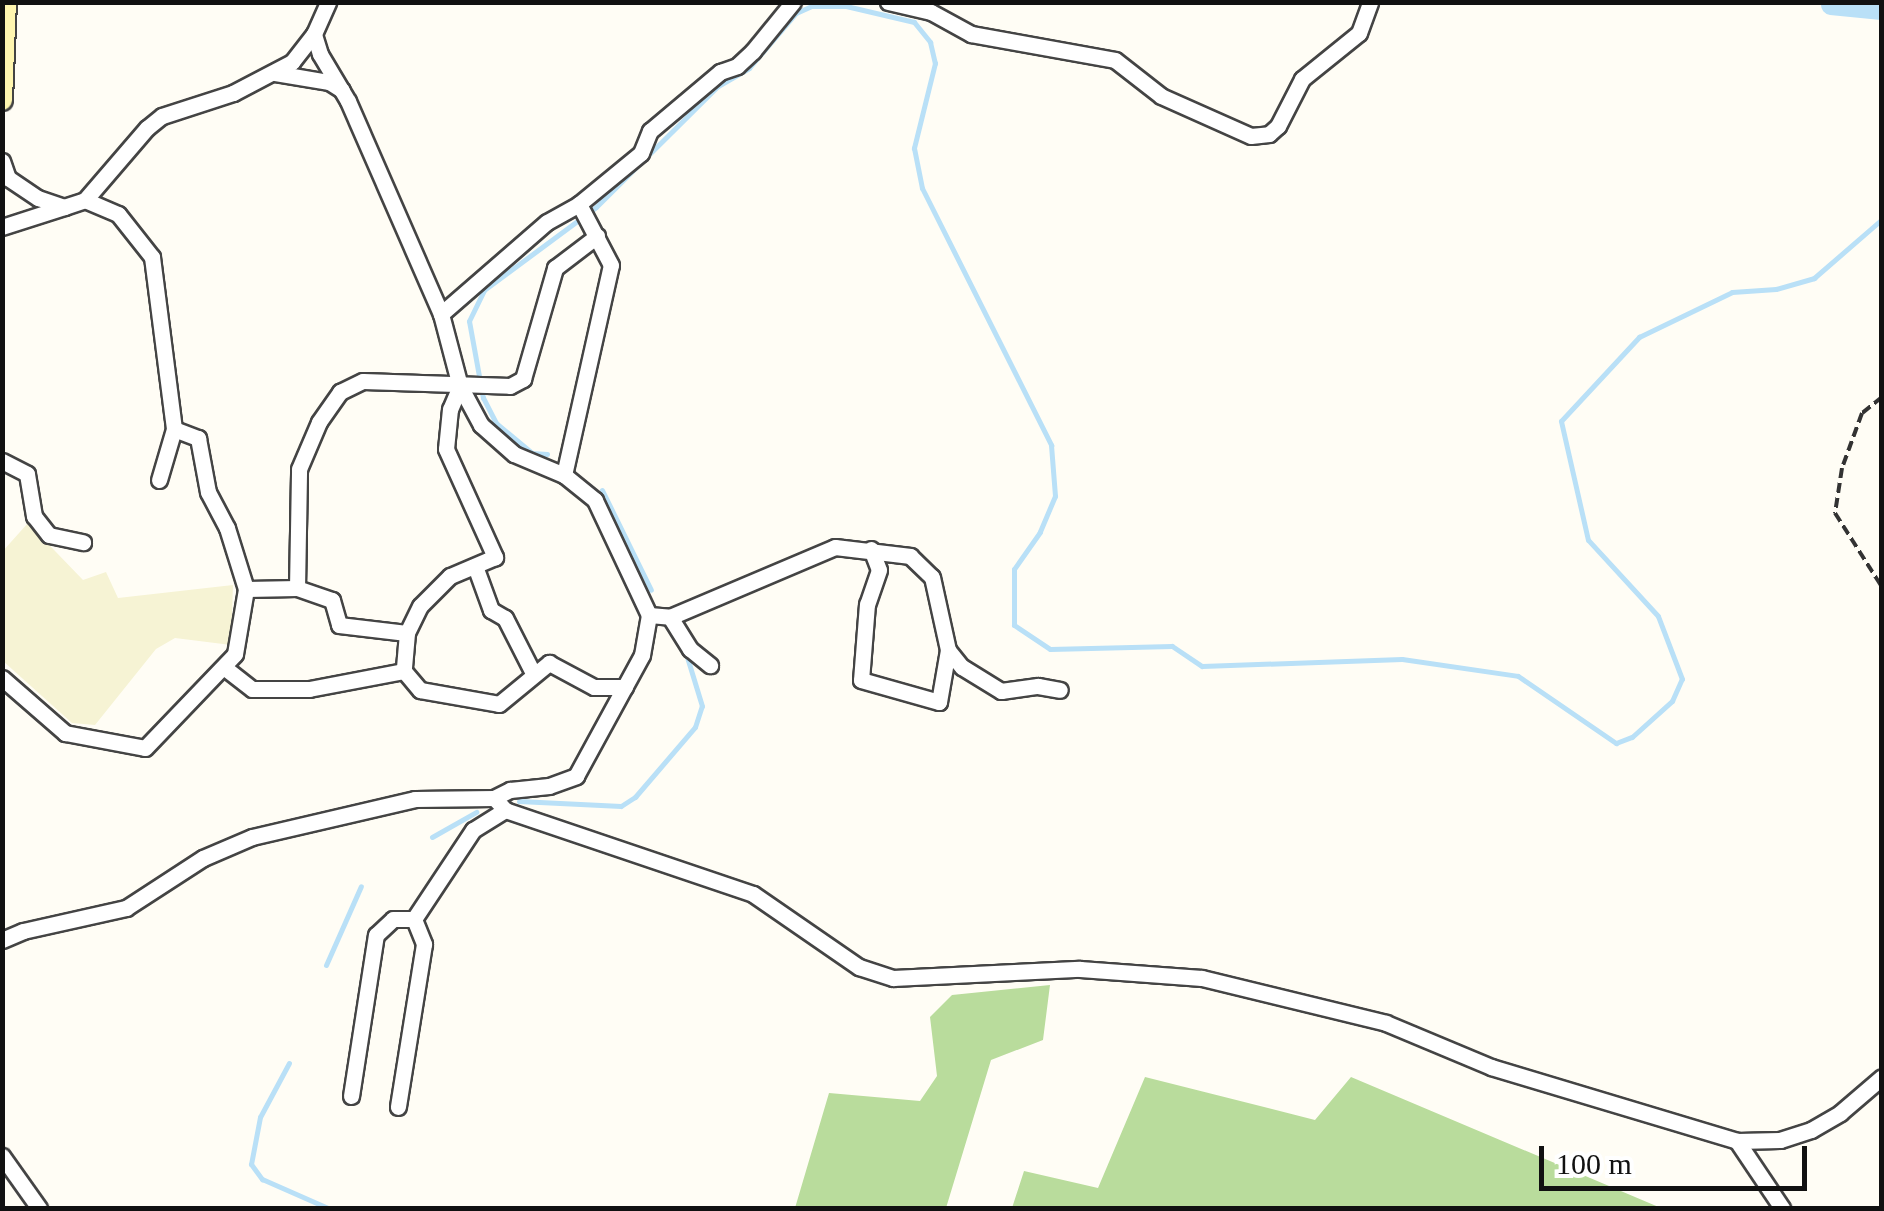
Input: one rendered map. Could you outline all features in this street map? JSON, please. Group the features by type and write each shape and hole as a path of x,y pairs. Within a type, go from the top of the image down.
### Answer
{"main road":[{"path":"2,100 6,2"}],"street":[{"path":"2,227 86,200 147,128 162,116 233,93 292,62 314,34 328,2"},
{"path":"441,314 548,222 580,206 642,153 650,131 720,72 737,66 793,2"},
{"path":"888,2 932,8 972,34 1114,60 1161,96 1252,136 1269,134 1278,126 1302,79 1359,33 1370,2"},
{"path":"314,34 320,54 343,90 441,314 482,425 514,454 564,475 595,500 649,614 642,655 576,776 549,786 510,790 472,830 414,919"},
{"path":"274,73 329,82 343,90"},
{"path":"2,162 8,178 38,198 64,206"},
{"path":"86,200 118,214 152,257 174,430 159,480"},
{"path":"564,475 611,265 580,206"},
{"path":"297,588 299,469 318,422 340,392 362,382 390,380 510,386 523,379 555,268 594,229"},
{"path":"466,386 450,410 446,449 496,557 450,576 420,606 406,632 404,670 420,690 500,704 532,673 549,663 594,687 625,687"},
{"path":"2,678 65,733 145,748 225,668 240,640 246,589 227,528 208,492 198,438 174,430"},
{"path":"2,461 27,474 34,516 49,535 83,542"},
{"path":"649,614 670,617 835,547 870,549 910,556 932,576 948,650 939,702 860,680 867,604 879,570 870,549"},
{"path":"474,566 491,610 504,618 532,673"},
{"path":"246,589 297,588 332,600 339,625 406,632"},
{"path":"670,617 690,649 710,665"},
{"path":"948,650 962,667 1001,691 1038,686 1060,690"},
{"path":"225,668 252,689 310,689 404,670"},
{"path":"2,940 23,931 126,908 203,858 252,837 415,799 499,804 753,894 859,967 893,978 1080,969 1202,978 1386,1023 1491,1067 1737,1141 1780,1140 1811,1130 1840,1113 1882,1077"},
{"path":"351,1096 376,934 393,919 414,919"},
{"path":"398,1106 424,944 414,919"},
{"path":"1737,1141 1782,1208"},
{"path":"2,1156 39,1208"}],"path":[{"path":"1882,397 1862,413 1842,468 1835,513 1882,586"}],"shaded area":[{"path":"28,523 83,580 106,572 118,598 233,585 231,645 175,638 156,649 95,725 72,723 3,661 2,552"}],"green space":[{"path":"1050,985 1043,1040 991,1060 946,1208 795,1208 829,1093 920,1101 937,1076 930,1017 952,995"},
{"path":"1145,1077 1315,1120 1351,1077 1661,1208 1012,1208 1024,1171 1098,1188"}],"waterway":[{"path":"1831,5 1882,10"},
{"path":"547,454 532,453 496,423 483,398 469,321 484,290 596,207 718,86 749,68 796,13 812,6 846,6 914,22 930,42 935,63 914,148 922,188 1051,445 1055,496 1040,532 1014,569 1014,625 1050,649 1172,646 1202,666 1402,659 1518,676 1616,743 1632,737 1672,701 1682,679 1658,616 1588,540 1561,421 1639,337 1732,292 1776,289 1814,278 1882,219"},
{"path":"602,490 651,590"},
{"path":"519,801 621,806 635,797 695,727 702,706 687,657"},
{"path":"432,837 476,812"},
{"path":"326,965 361,886"},
{"path":"289,1063 260,1117 251,1164 262,1179 328,1208"}]}
